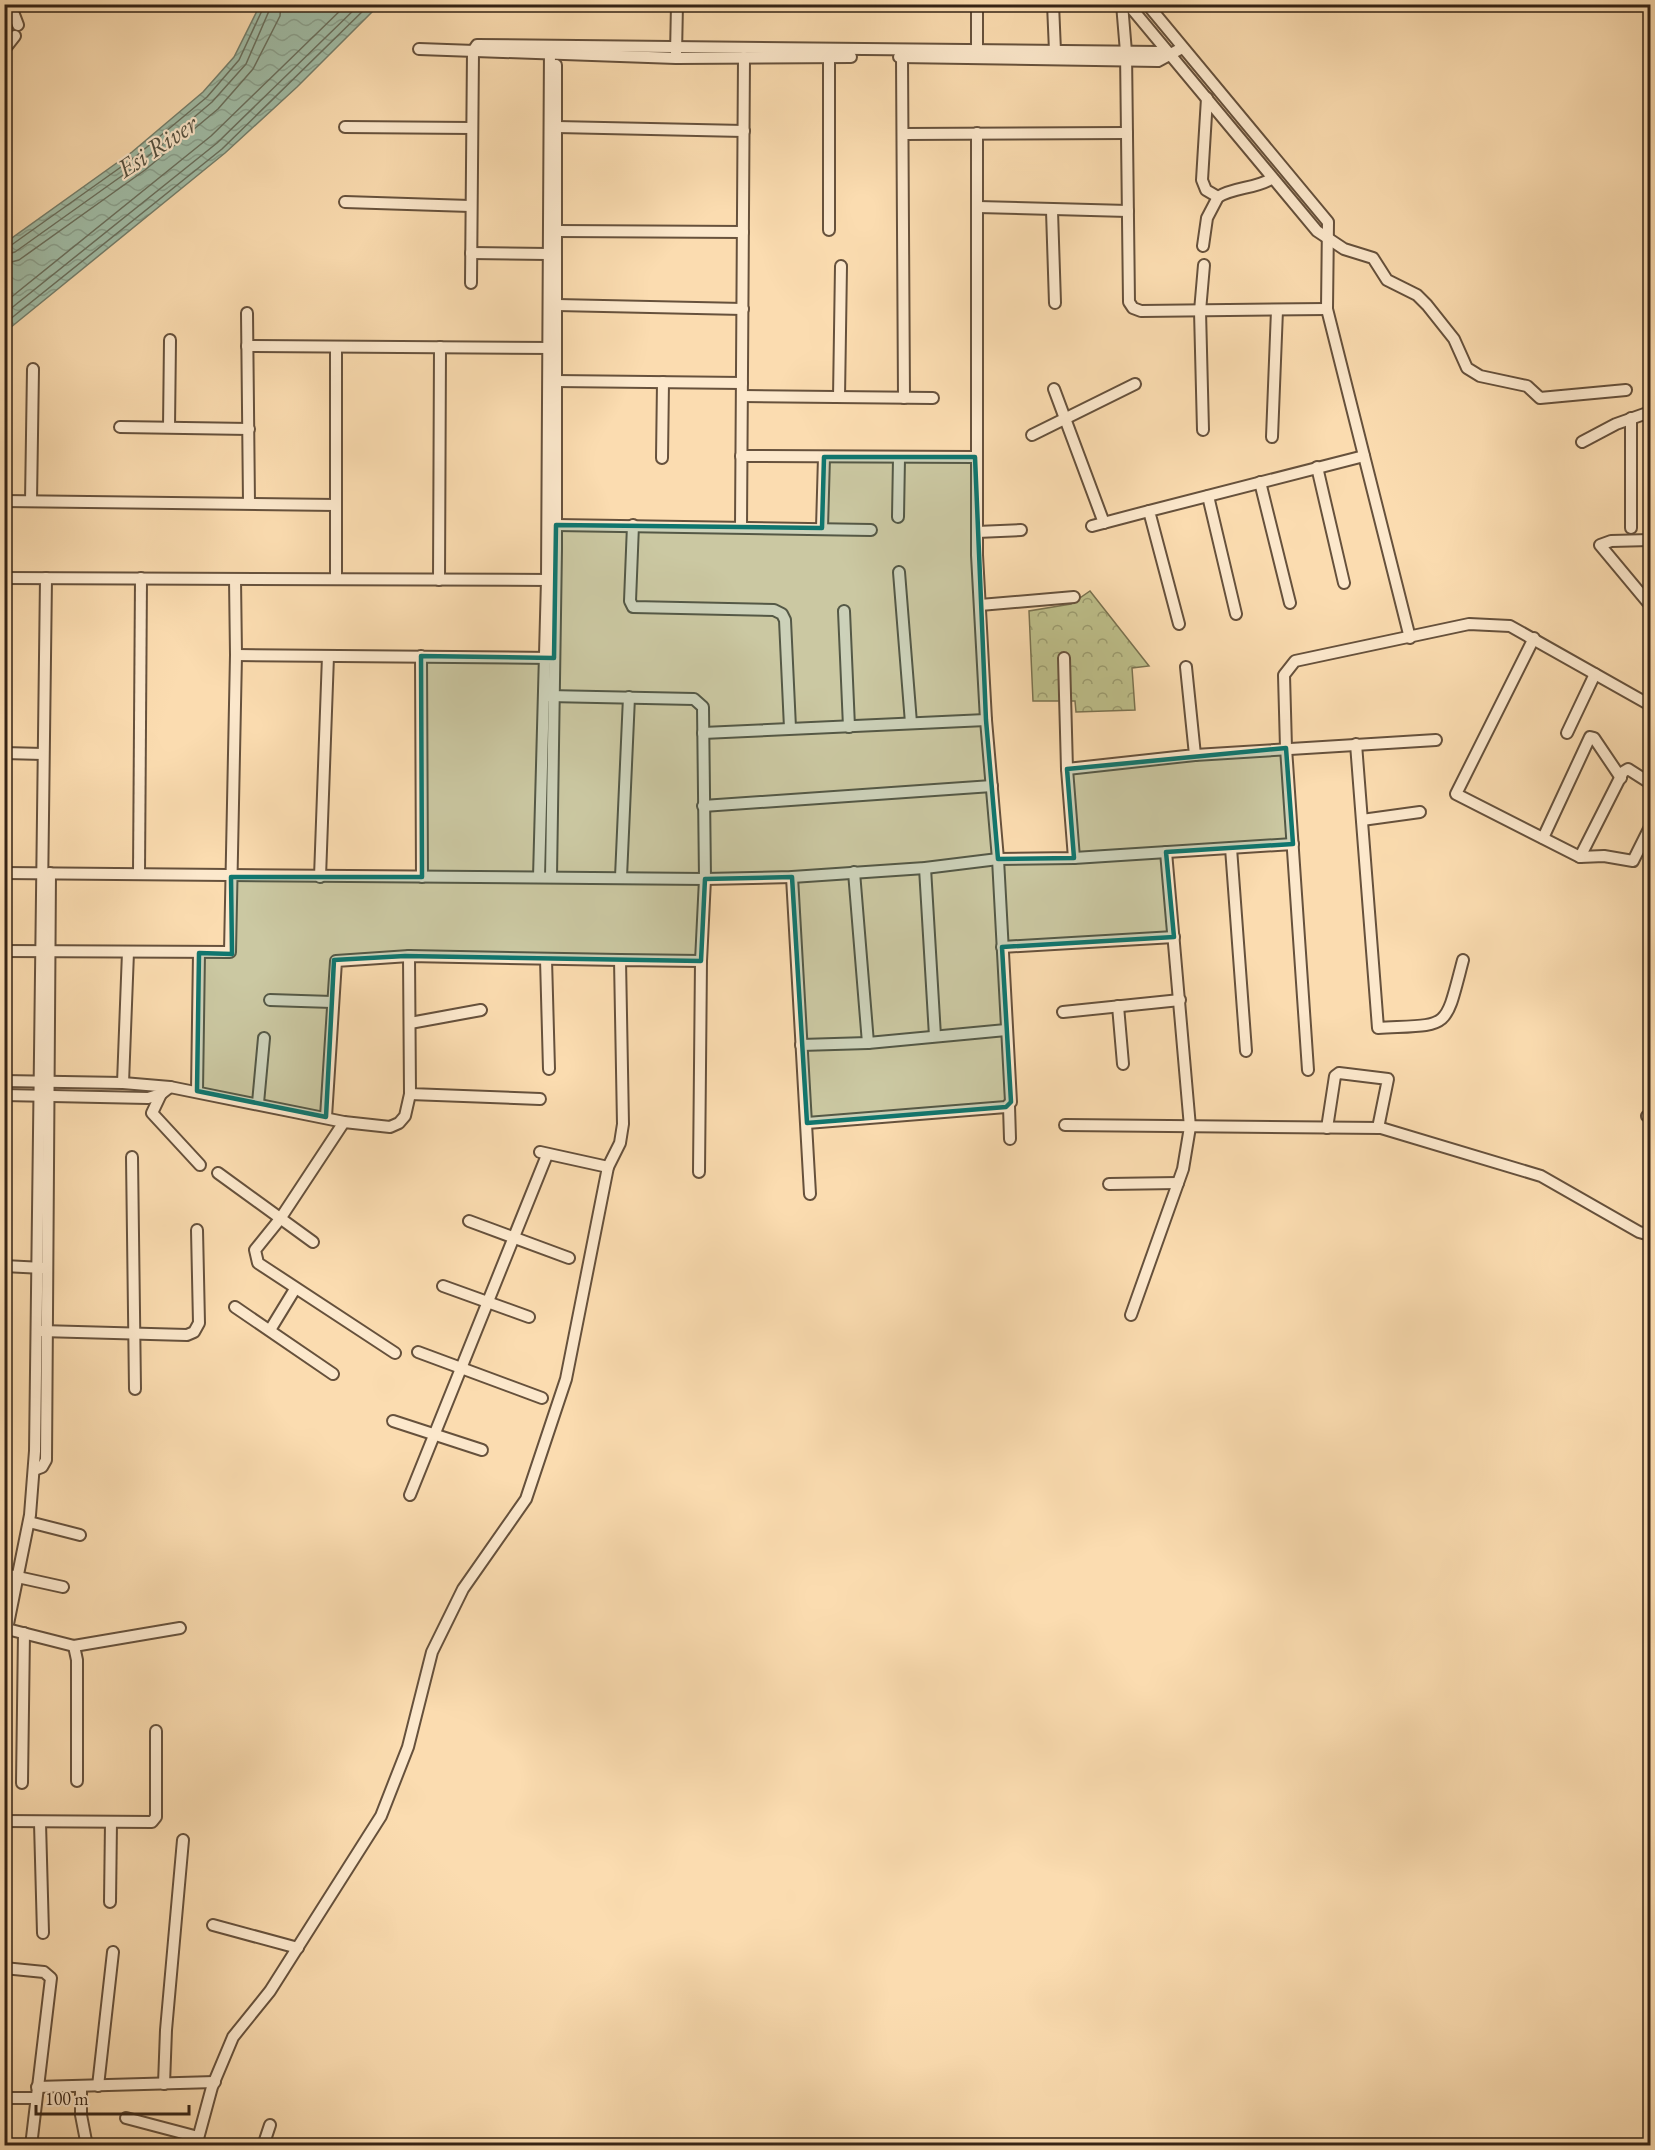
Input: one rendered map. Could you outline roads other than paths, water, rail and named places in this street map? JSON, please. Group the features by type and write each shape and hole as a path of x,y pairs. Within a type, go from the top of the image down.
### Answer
{"street":[{"path":"5,50 16,31 10,4"},
{"path":"676,53 677,4"},
{"path":"977,4 977,51"},
{"path":"1053,4 1054,51"},
{"path":"1122,4 1126,56 1129,302 1133,308 1141,312 1327,309"},
{"path":"1128,4 1166,56 1207,98 1271,179 1317,231 1344,249 1373,258 1387,280 1427,304 1454,339 1463,361 1472,372 1527,386 1540,398 1626,390"},
{"path":"1147,4 1328,222 1330,240 1327,309 1410,638"},
{"path":"471,283 471,128 473,51 477,45 553,51 676,53 1054,51 1126,56"},
{"path":"1166,56 1182,48"},
{"path":"419,49 473,51"},
{"path":"551,580 556,525 556,381 552,348 557,305 557,127 553,51"},
{"path":"550,877 549,658 552,348 548,254 553,51"},
{"path":"676,53 744,57 902,57 1126,56 1158,52 1166,56"},
{"path":"741,527 744,57"},
{"path":"829,57 829,230"},
{"path":"902,57 904,398"},
{"path":"1207,98 1202,180 1206,190 1218,197"},
{"path":"345,127 471,128"},
{"path":"557,127 744,131"},
{"path":"977,133 975,457 977,532 986,720 998,859 1010,1139"},
{"path":"903,134 1127,133"},
{"path":"1203,246 1208,218 1218,197 1259,186 1271,179"},
{"path":"345,202 470,206"},
{"path":"978,207 1052,211 1128,211"},
{"path":"1052,211 1055,303"},
{"path":"557,231 743,232"},
{"path":"471,254 548,254"},
{"path":"1203,430 1200,311 1204,265"},
{"path":"839,397 841,266"},
{"path":"557,305 742,309"},
{"path":"1272,436 1277,310"},
{"path":"247,313 249,503"},
{"path":"169,428 170,340"},
{"path":"247,346 552,348"},
{"path":"336,347 336,579"},
{"path":"439,580 440,347"},
{"path":"31,501 33,369"},
{"path":"556,381 742,383"},
{"path":"662,458 663,382"},
{"path":"1032,435 1135,384"},
{"path":"1054,389 1104,523"},
{"path":"742,396 933,398"},
{"path":"1582,442 1631,418 1650,412"},
{"path":"1631,418 1631,528"},
{"path":"120,427 249,429"},
{"path":"741,456 975,457"},
{"path":"1092,526 1364,456"},
{"path":"822,528 824,457"},
{"path":"898,517 899,458"},
{"path":"1317,467 1344,583"},
{"path":"1260,482 1290,603"},
{"path":"1208,496 1236,614"},
{"path":"4,501 336,505"},
{"path":"1149,511 1179,624"},
{"path":"556,525 871,530"},
{"path":"633,525 630,601 633,607 774,610 782,614 785,620 790,728"},
{"path":"977,532 1021,530"},
{"path":"1650,540 1611,541 1600,545 1645,590 1650,605"},
{"path":"899,572 911,723"},
{"path":"4,578 551,580"},
{"path":"46,578 43,754 45,873 43,1331 29,1522 6,1629 74,1646 180,1628"},
{"path":"139,874 141,578"},
{"path":"4,951 227,954 232,948 235,579"},
{"path":"980,605 1074,597"},
{"path":"844,611 849,727"},
{"path":"1308,1070 1286,748 1284,675 1295,661 1469,624 1488,623 1510,626 1534,638 1650,705"},
{"path":"1534,638 1456,794 1580,857 1604,856 1633,861 1650,827"},
{"path":"236,655 549,658"},
{"path":"320,877 328,656"},
{"path":"421,656 422,877"},
{"path":"1064,658 1067,769 1074,858"},
{"path":"1186,667 1195,755"},
{"path":"1567,733 1595,675"},
{"path":"549,696 694,699 703,707 705,879 700,962 699,1172"},
{"path":"539,877 549,696"},
{"path":"621,877 629,697"},
{"path":"703,733 986,720"},
{"path":"1543,838 1590,737 1594,738 1621,778"},
{"path":"1067,769 1195,755 1436,740"},
{"path":"1356,744 1378,1029 1436,1025 1444,1019 1450,1008 1463,960"},
{"path":"4,753 43,754"},
{"path":"1580,857 1621,778 1628,769 1650,783"},
{"path":"704,806 992,786"},
{"path":"1362,820 1420,812"},
{"path":"4,873 231,877 705,879 792,877 924,868 998,859 1074,858 1293,844"},
{"path":"1231,848 1246,1051"},
{"path":"1131,1316 1186,1160 1190,1127 1166,852"},
{"path":"924,868 935,1036"},
{"path":"854,873 868,1043"},
{"path":"792,877 810,1194"},
{"path":"1002,947 1174,937"},
{"path":"123,1083 128,952"},
{"path":"197,1091 199,953"},
{"path":"326,1117 336,961 409,956 700,962"},
{"path":"4,1081 123,1083 170,1087 344,1122 390,1127 399,1123 405,1116 410,1094 409,956"},
{"path":"546,959 549,1069"},
{"path":"126,2118 197,2141 214,2082 233,2037 270,1991 381,1816 408,1747 432,1652 463,1589 526,1499 566,1379 608,1167 620,1143 623,1124 620,960"},
{"path":"270,1000 332,1002"},
{"path":"1063,1012 1180,1000"},
{"path":"1118,1006 1123,1064"},
{"path":"410,1023 482,1010"},
{"path":"801,1045 868,1043 1006,1030"},
{"path":"258,1103 264,1038"},
{"path":"1327,1128 1335,1076 1340,1073 1388,1079 1377,1128"},
{"path":"170,1087 161,1094 152,1108 152,1113 200,1165"},
{"path":"4,1095 148,1098 161,1094"},
{"path":"410,1094 540,1099"},
{"path":"807,1123 1009,1106"},
{"path":"344,1122 280,1219 255,1250 255,1257 258,1263 295,1289 395,1353"},
{"path":"1065,1125 1327,1128 1341,1123 1366,1123 1541,1176 1639,1232 1650,1235"},
{"path":"410,1495 514,1237 544,1154 608,1167"},
{"path":"132,1157 135,1389"},
{"path":"218,1173 313,1242"},
{"path":"1109,1184 1178,1183"},
{"path":"469,1221 569,1258"},
{"path":"43,1331 134,1335 187,1335 194,1332 199,1323 197,1230"},
{"path":"4,1266 43,1268"},
{"path":"443,1286 529,1317"},
{"path":"270,1330 295,1289"},
{"path":"236,1307 333,1374"},
{"path":"418,1352 542,1398"},
{"path":"393,1421 482,1450"},
{"path":"29,1522 80,1534"},
{"path":"4,1574 63,1587"},
{"path":"22,1783 24,1633"},
{"path":"74,1646 77,1660 77,1781"},
{"path":"4,1821 40,1823 155,1820 156,1731"},
{"path":"110,1902 111,1822"},
{"path":"40,1823 44,1934"},
{"path":"164,2084 166,2030 183,1840"},
{"path":"213,1925 298,1948"},
{"path":"98,2086 113,1952"},
{"path":"4,1968 44,1972 51,1978 31,2145"},
{"path":"4,2098 81,2087 214,2082"},
{"path":"81,2087 81,2115 87,2145"},
{"path":"262,2145 270,2125"}],"water":[{"name":"Esi River","path":"260,5 379,5 297,87 225,153 5,332 5,243 132,152 203,92 234,57"}]}
